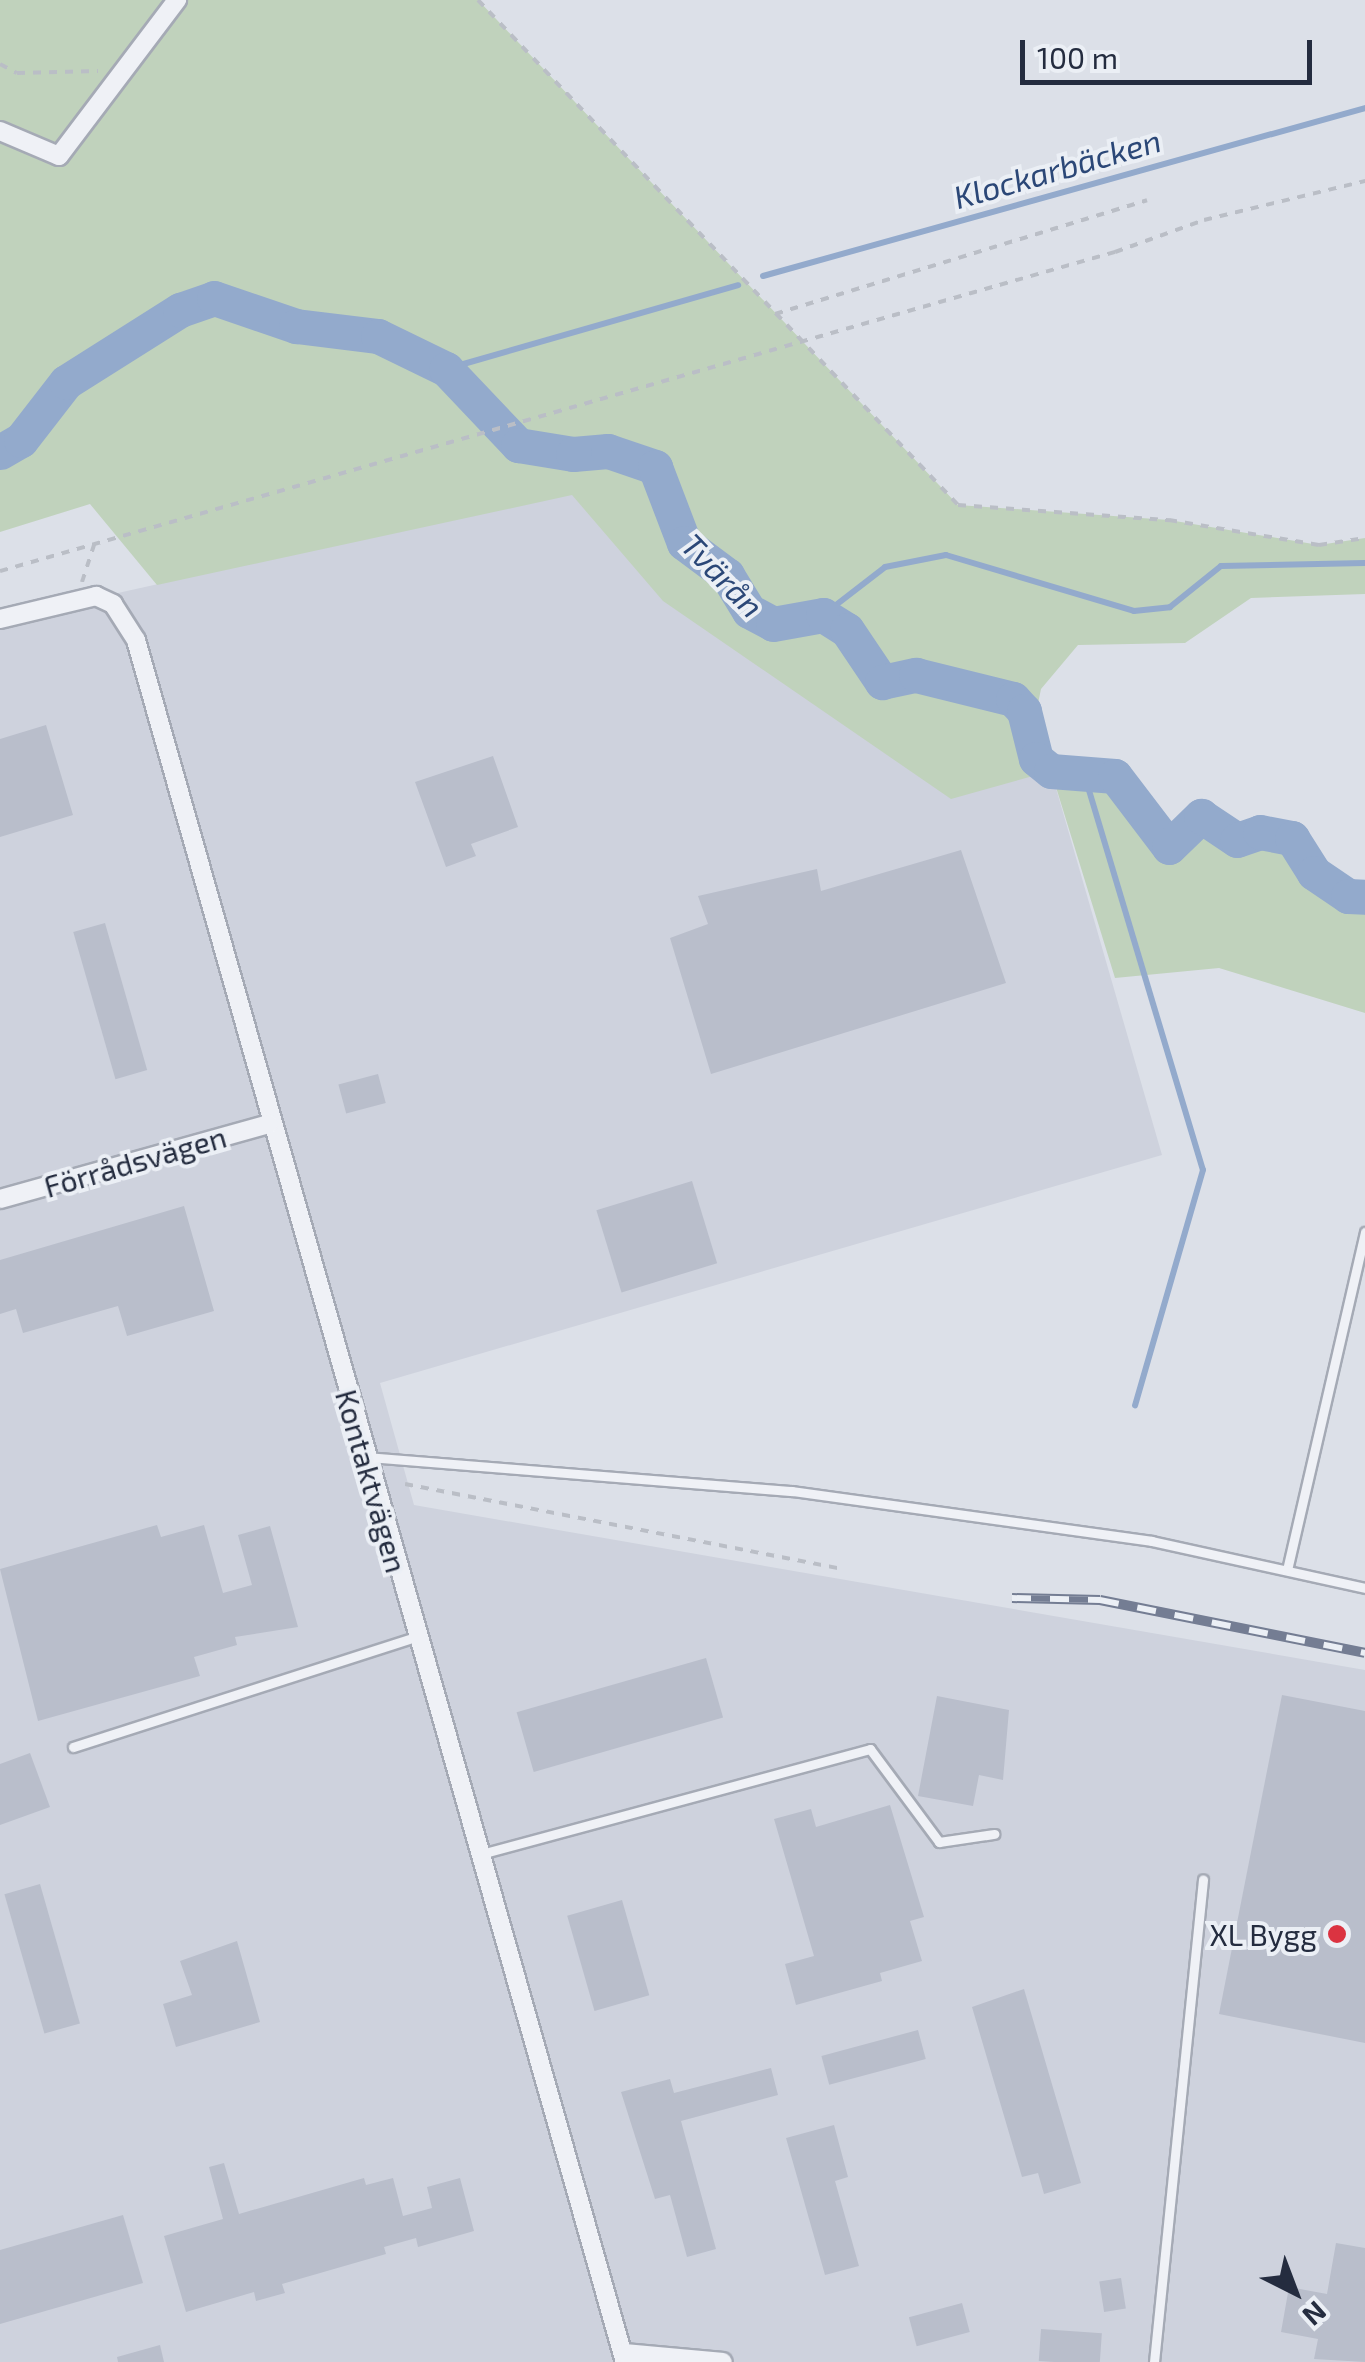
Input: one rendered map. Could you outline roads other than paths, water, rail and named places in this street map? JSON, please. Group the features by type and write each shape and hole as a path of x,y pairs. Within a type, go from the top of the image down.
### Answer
{"street":[{"path":"0,131 60,156 177,0"},
{"name":"Kontaktvägen","path":"0,619 76,597 96,596 114,604 136,640 364,1456 625,2358"},
{"name":"Förrådsvägen","path":"0,1199 270,1124"},
{"path":"625,2358 724,2362"}],"lane":[{"path":"1287,1570 1365,1232"},
{"path":"364,1456 792,1491 1152,1541 1365,1588"},
{"path":"72,1747 416,1637"},
{"path":"478,1855 870,1749 938,1842 994,1834"},
{"path":"1154,2362 1203,1879"}],"waterway":[{"name":"Klockarbäcken","path":"763,276 1365,108"},
{"name":"Klockarbäcken","path":"446,369 738,285"},
{"name":"Tvärån","path":"0,452 21,440 66,382 180,310 214,298 296,326 378,336 446,369 518,445 573,454 608,451 655,467 684,543 727,575 749,611 773,624 823,615 847,630 882,682 916,675 1013,699 1024,711 1036,759 1051,771 1115,776 1169,847 1201,816 1237,840 1260,832 1292,838 1314,873 1348,896 1365,897"},
{"path":"823,615 885,567 946,555 1134,611 1170,607 1221,566 1365,563"},
{"path":"1085,777 1203,1170 1135,1405"}],"railway":[{"path":"1012,1598 1100,1600 1365,1653"}],"place":[{"name":"XL Bygg","path":"1337,1934"}]}
